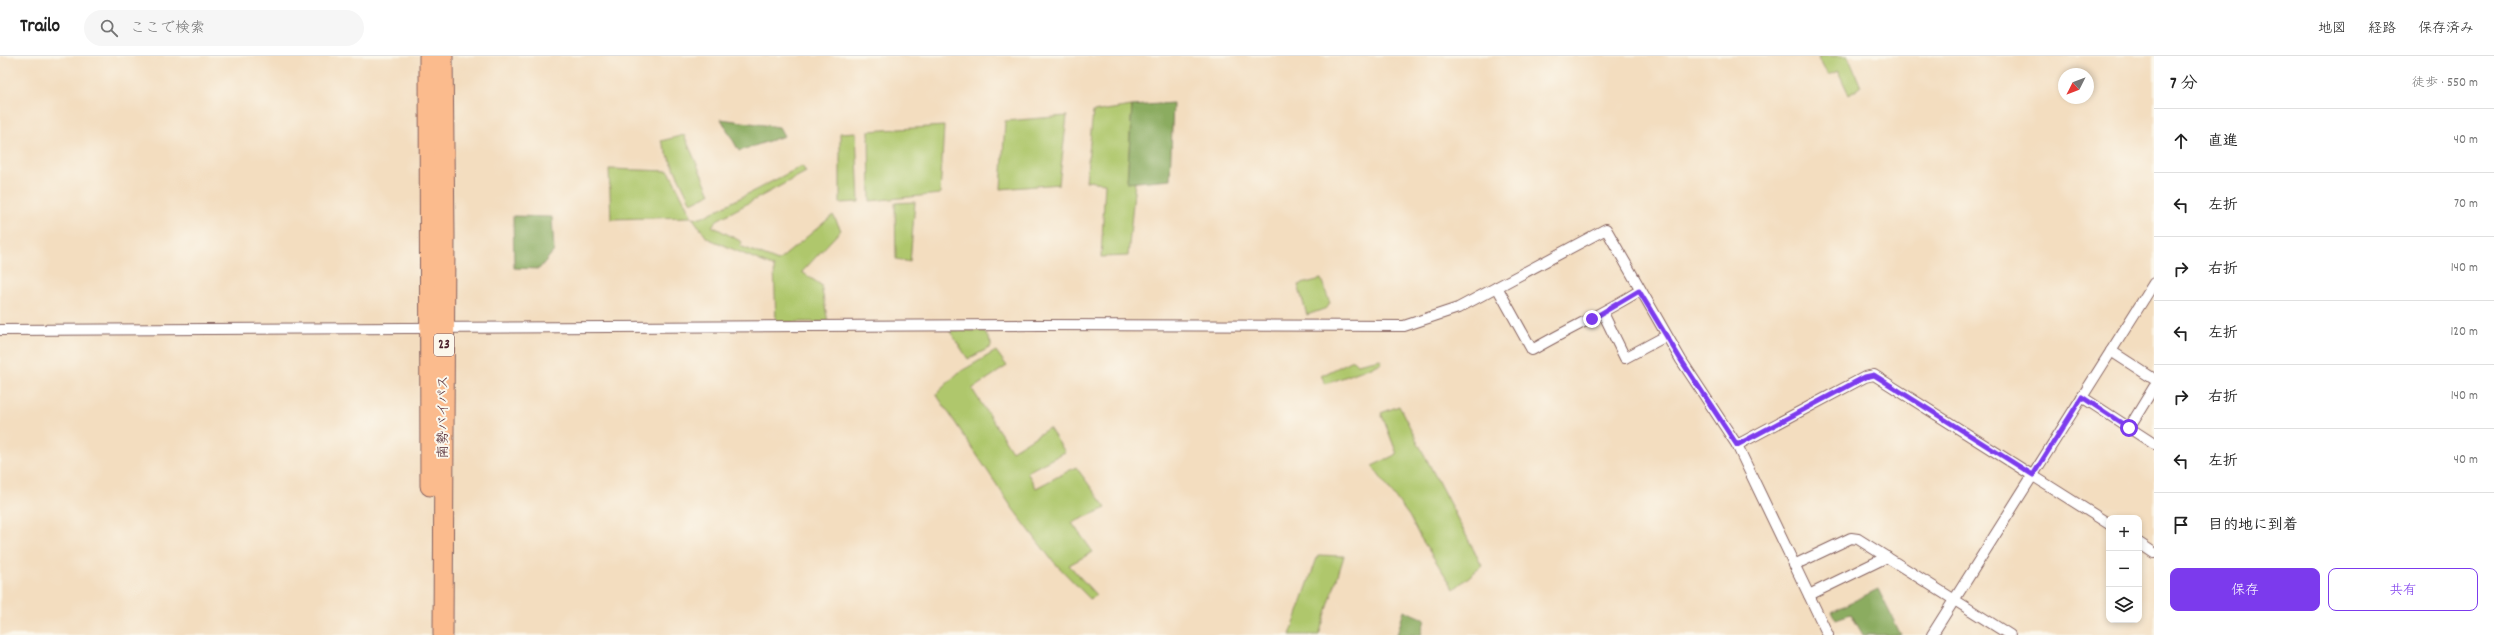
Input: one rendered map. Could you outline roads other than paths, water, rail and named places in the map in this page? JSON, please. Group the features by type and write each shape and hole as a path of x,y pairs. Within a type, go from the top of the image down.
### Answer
{"highway":[{"name":"南勢バイパス","path":"429,56 437,329 442,635"},
{"name":"南勢バイパス","path":"431,635 443,56"}],"street":[{"path":"0,330 1032,325 1404,326 1458,308 1606,229 1639,291 1666,336 1737,445 1828,635"},
{"path":"1932,635 2154,283"},
{"path":"1497,287 1532,350 1576,324 1603,313 1639,291"},
{"path":"1603,313 1625,358 1666,336"},
{"path":"2111,351 2154,379"},
{"path":"1737,445 1865,377 1874,375 2106,522"},
{"path":"2129,428 2154,387"},
{"path":"2082,397 2154,444"},
{"path":"1794,565 1851,538 1858,539 2010,635"},
{"path":"2142,545 2154,553"},
{"path":"1809,595 1888,557"}]}
